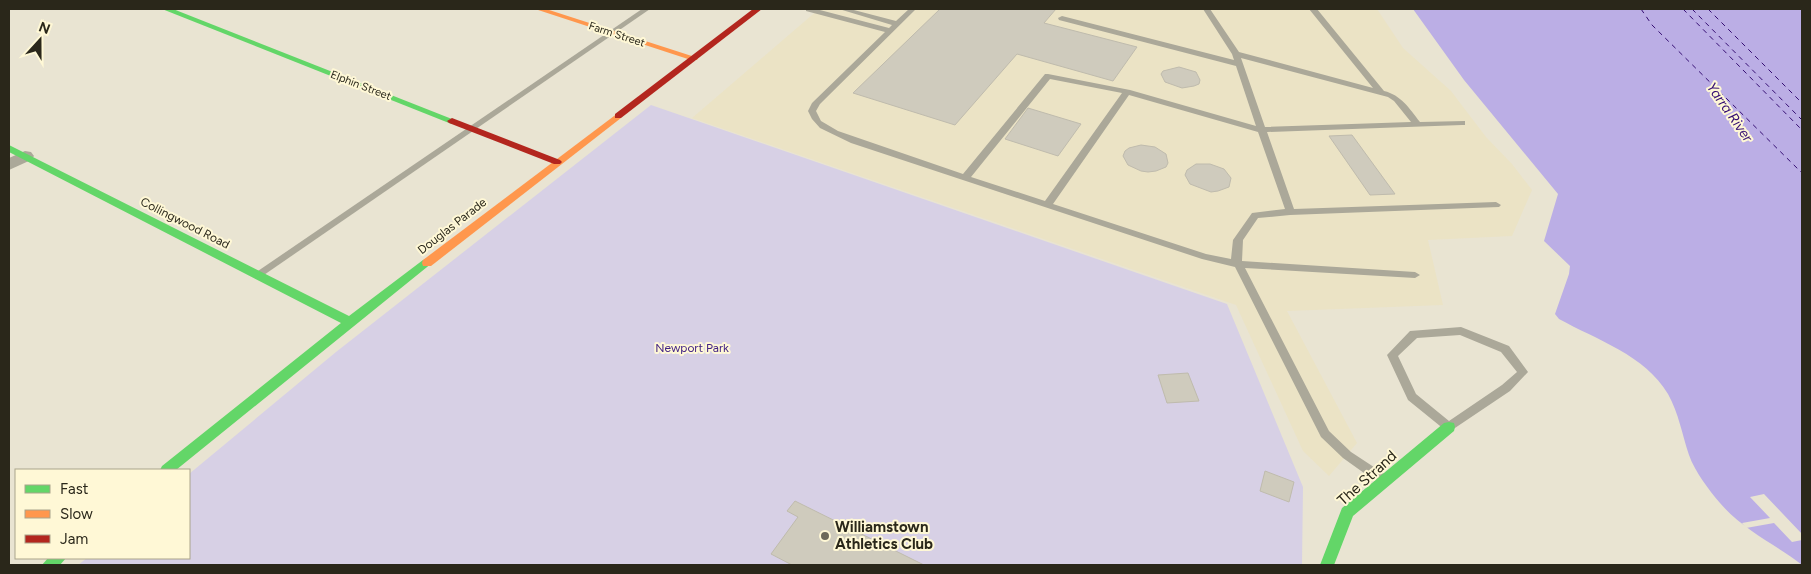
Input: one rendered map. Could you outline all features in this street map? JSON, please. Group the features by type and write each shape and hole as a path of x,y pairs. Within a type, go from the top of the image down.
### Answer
{"street":[{"name":"Elphin Street","path":"166,9 557,162"},
{"name":"Farm Street","path":"540,9 694,58"},
{"name":"Douglas Parade","path":"168,469 350,322 758,9"},
{"name":"Collingwood Road","path":"9,148 350,322"},
{"path":"9,165 25,156"},
{"name":"The Strand","path":"1327,565 1347,512 1448,427"}],"lane":[{"path":"258,275 646,9"},
{"path":"809,9 890,32"},
{"path":"843,9 897,24"},
{"path":"913,9 816,103 812,111 814,120 825,129 854,141 1205,257 1239,264 1415,275"},
{"path":"1207,9 1236,54 1290,212"},
{"path":"1313,9 1380,92"},
{"path":"1062,18 1239,64"},
{"path":"1236,54 1380,92 1397,99 1418,125"},
{"path":"965,178 1048,76 1127,92 1261,130 1462,124"},
{"path":"1047,205 1127,92"},
{"path":"1384,481 1347,455 1325,434 1236,259 1238,240 1255,215 1290,212 1496,205"},
{"path":"1461,331 1505,349 1523,372 1506,388 1448,427 1412,397 1392,356 1414,334 1461,331"}],"shaded area":[{"path":"819,9 1377,9 1403,48 1451,91 1486,137 1512,164 1532,190 1512,236 1428,240 1443,305 1287,311 1357,443 1329,476 1303,451 1236,305 692,118"}],"green space":[{"name":"Newport Park","path":"651,105 1227,304 1303,487 1302,565 78,565 86,559 190,559 190,473 336,352"}],"water":[{"name":"Yarra River","path":"1413,9 1802,9 1802,565 1729,513 1711,492 1689,455 1675,409 1668,394 1658,380 1647,369 1619,350 1559,319 1555,314 1570,266 1544,241 1558,194 1464,80"}],"pier":[{"path":"1764,494 1802,534 1802,540 1792,542 1774,523 1746,528 1742,523 1770,518 1750,497"}],"building":[{"path":"940,9 1056,9 1044,23 1137,47 1113,81 1017,54 955,125 853,93"},
{"path":"1179,67 1196,72 1200,80 1199,84 1182,88 1165,82 1161,74 1163,71"},
{"path":"1028,108 1081,124 1058,156 1005,139"},
{"path":"1352,135 1395,194 1370,195 1329,136"},
{"path":"1141,145 1155,147 1166,154 1168,163 1166,167 1148,172 1128,165 1123,156 1125,151"},
{"path":"1196,164 1210,164 1224,169 1231,178 1229,187 1211,192 1190,184 1185,175 1187,170"},
{"path":"1188,373 1199,401 1167,403 1158,375"},
{"path":"1265,471 1294,482 1289,502 1260,491"},
{"name":"Williamstown Athletics Club","path":"795,501 924,565 792,565 771,554 798,517 787,511"}],"ferry route":[{"path":"1641,9 1652,25 1802,173"},
{"path":"1683,9 1802,130"},
{"path":"1692,9 1802,120"},
{"path":"1708,9 1802,103"}],"traffic: fast":[{"path":"166,9 452,121"},
{"path":"9,148 350,322"},
{"path":"168,469 350,322 427,263"},
{"path":"1327,565 1347,512 1449,427"},
{"path":"49,565 58,559"}],"traffic: slow":[{"path":"539,9 694,58"},
{"path":"427,263 618,116"}],"traffic: jam":[{"path":"618,116 758,9"},
{"path":"452,121 557,162"}],"place":[{"name":"Williamstown Athletics Club","path":"825,536"}]}
